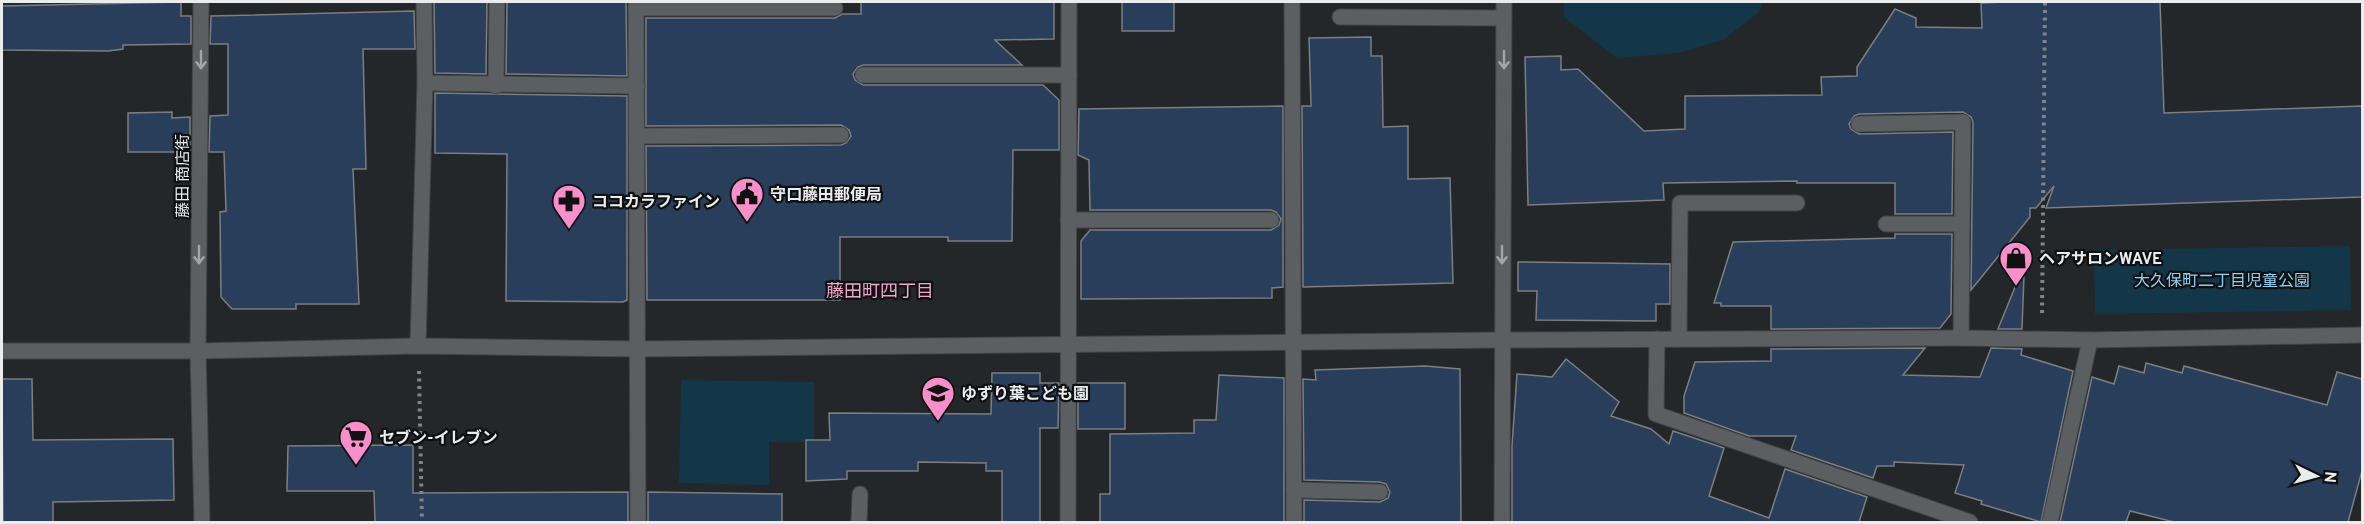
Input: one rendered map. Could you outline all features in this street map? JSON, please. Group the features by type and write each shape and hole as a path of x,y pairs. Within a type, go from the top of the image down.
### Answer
{"street":[{"name":"藤田 商店街","path":"201,2 198,351 202,522"},
{"path":"418,346 425,83 424,2"},
{"path":"496,86 497,2"},
{"path":"1068,522 1069,2"},
{"path":"1292,2 1294,522"},
{"path":"1502,522 1504,2"},
{"path":"638,522 636,5 835,8"},
{"path":"1341,16 1504,18"},
{"path":"863,75 1069,75"},
{"path":"425,83 496,86 637,86"},
{"path":"1859,124 1963,122 1961,338"},
{"path":"638,136 841,135"},
{"path":"1679,339 1680,203 1797,203"},
{"path":"1068,220 1271,220"},
{"path":"1886,224 1962,224"},
{"path":"2,351 198,351 418,346 639,349 1657,339 2090,340 2362,335"},
{"path":"1657,339 1656,414 1970,522"},
{"path":"2050,522 2090,340"},
{"path":"1294,490 1380,492"},
{"path":"860,494 860,522"}],"path":[{"path":"2042,339 2045,2"},
{"path":"418,346 422,522"}],"green space":[{"path":"1564,2 1763,2 1759,12 1723,40 1678,53 1617,58 1564,17"},
{"name":"大久保町二丁目児童公園","path":"2350,246 2351,310 2095,314 2094,250"},
{"path":"681,380 814,382 814,442 769,442 769,485 679,483"}],"building":[{"path":"181,2 181,16 191,16 191,44 123,45 123,49 108,51 2,50 2,6"},
{"path":"434,2 487,2 486,74 435,73"},
{"path":"507,2 626,2 627,76 506,74"},
{"path":"861,2 1054,2 1054,39 995,40 1022,65 863,65 858,67 853,74 855,80 863,85 1043,85 1059,100 1059,150 1013,150 1012,241 948,241 948,237 840,237 840,300 647,300 646,146 841,145 846,143 851,136 849,130 841,125 646,126 646,18 835,18 842,14 861,14"},
{"path":"1122,2 1174,2 1174,31 1122,31"},
{"path":"2160,2 2164,113 2362,106 2362,197 2046,208 2054,186 2036,208 2030,208 2030,217 1971,290 1973,122 1971,117 1963,112 1859,114 1854,116 1849,124 1851,129 1859,134 1953,132 1952,214 1895,214 1895,183 1797,183 1797,181 1663,183 1664,200 1528,205 1525,57 1561,56 1561,70 1578,69 1644,131 1685,129 1685,96 1822,95 1821,77 1857,76 1857,67 1895,9 1916,18 1916,27 1982,28 1981,3"},
{"path":"414,11 415,49 363,49 366,169 353,169 359,304 296,304 296,309 232,309 221,297 220,212 226,211 224,152 209,152 210,116 228,115 228,44 210,44 211,16"},
{"path":"1371,37 1371,56 1382,56 1383,127 1408,126 1408,179 1450,178 1453,283 1303,287 1302,106 1311,106 1309,38"},
{"path":"435,93 627,96 627,300 623,302 506,301 507,154 435,153"},
{"path":"1283,106 1283,287 1272,288 1272,298 1081,299 1081,241 1090,230 1271,230 1279,225 1281,219 1276,212 1271,210 1090,210 1089,160 1078,155 1079,109"},
{"path":"172,112 172,118 190,117 190,152 128,152 128,113"},
{"path":"1895,234 1952,234 1951,314 1940,328 1771,329 1771,306 1721,306 1721,303 1714,303 1733,242 1895,238"},
{"path":"1518,262 1670,264 1670,304 1656,304 1656,321 1536,320 1537,291 1518,291"},
{"path":"2020,275 2024,275 2022,329 1998,329"},
{"path":"1925,348 1903,375 1980,377 1991,348 2022,349 2021,355 2073,371 2041,522 1981,504 1982,501 1955,493 1964,465 1894,462 1894,466 1877,466 1873,478 1791,450 1796,436 1749,436 1684,413 1684,396 1695,362 1771,361 1771,349"},
{"path":"1566,359 1619,402 1611,416 1651,429 1669,444 1673,431 1724,448 1709,496 1769,518 1785,469 1867,497 1859,522 1512,522 1512,446 1517,374 1552,377"},
{"path":"2146,363 2182,373 2184,366 2327,405 2337,372 2362,379 2362,471 2348,522 2174,522 2130,511 2126,522 2060,522 2092,377 2114,384 2119,366 2144,373"},
{"path":"1425,366 1460,369 1461,522 1304,522 1304,500 1380,502 1388,498 1390,492 1386,484 1380,482 1304,480 1303,379 1316,380 1315,370"},
{"path":"992,373 1040,373 1040,383 1059,383 1058,428 1040,428 1040,522 1002,522 1002,471 986,471 986,463 918,462 918,471 847,471 847,479 806,481 806,440 830,440 829,413 991,414"},
{"path":"1219,375 1284,378 1284,522 1100,522 1100,494 1110,494 1110,434 1194,433 1194,420 1216,420"},
{"path":"2,379 32,379 33,440 173,439 174,500 53,502 53,522 3,522"},
{"path":"1078,383 1125,383 1125,429 1078,429"},
{"path":"413,445 413,493 628,492 628,522 375,522 374,491 287,491 288,446"},
{"path":"648,492 782,494 782,522 648,522"}],"place":[{"name":"守口藤田郵便局","path":"747,223"},
{"name":"ココカラファイン","path":"569,230"},
{"name":"ヘアサロンWAVE","path":"2016,287"},
{"name":"ゆずり葉こども園","path":"938,422"},
{"name":"セブン-イレブン","path":"356,466"}],"district":[{"name":"藤田町四丁目","path":"880,291"}]}
